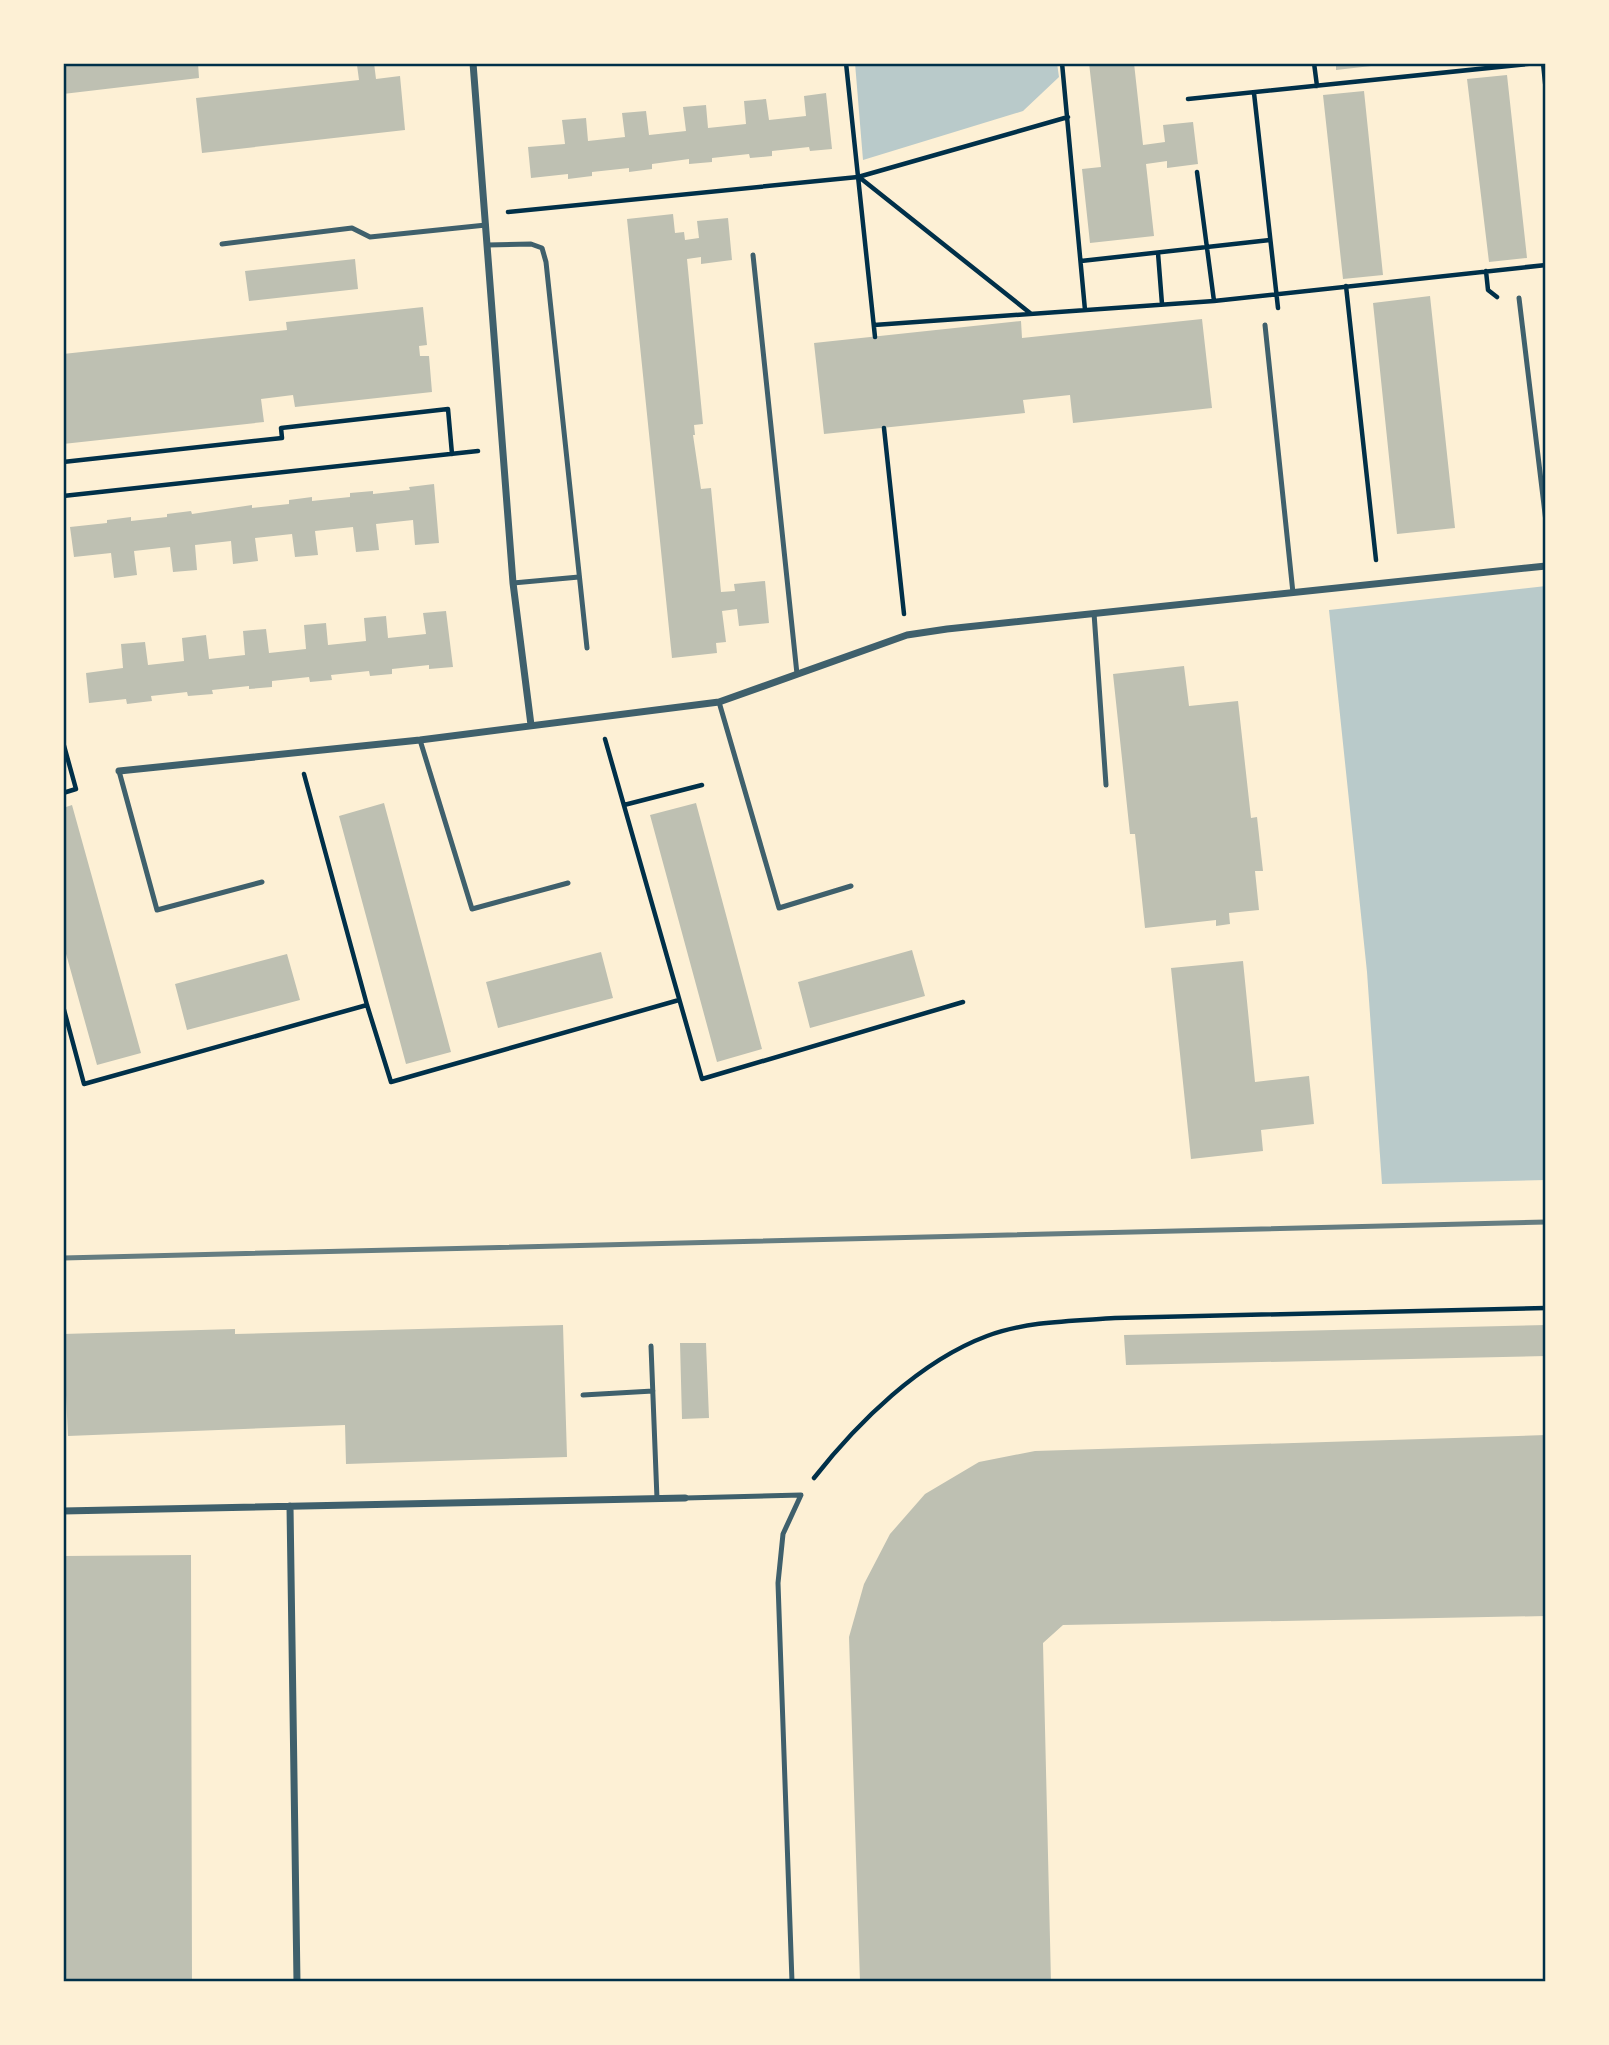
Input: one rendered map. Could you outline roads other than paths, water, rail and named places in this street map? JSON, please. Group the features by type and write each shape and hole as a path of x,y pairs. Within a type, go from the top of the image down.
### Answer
{"street":[{"path":"473,63 513,583 531,725"},
{"path":"119,771 420,740 719,702 907,635 947,628 1546,566"},
{"path":"63,1511 685,1498"},
{"path":"290,1506 297,1982"}],"lane":[{"path":"222,244 352,228 370,237 486,225"},
{"path":"487,245 531,244 542,248 546,262 587,648"},
{"path":"753,255 797,674"},
{"path":"1519,298 1546,522"},
{"path":"1265,325 1293,593"},
{"path":"513,583 579,577"},
{"path":"1094,613 1106,785"},
{"path":"719,702 779,908 850,886"},
{"path":"420,740 472,909 568,883"},
{"path":"119,771 158,910 262,882"},
{"path":"651,1346 657,1499"},
{"path":"583,1395 653,1391"},
{"path":"685,1498 800,1495 783,1534 778,1583 792,1982"}],"railway":[{"path":"63,1258 1546,1222"}]}
